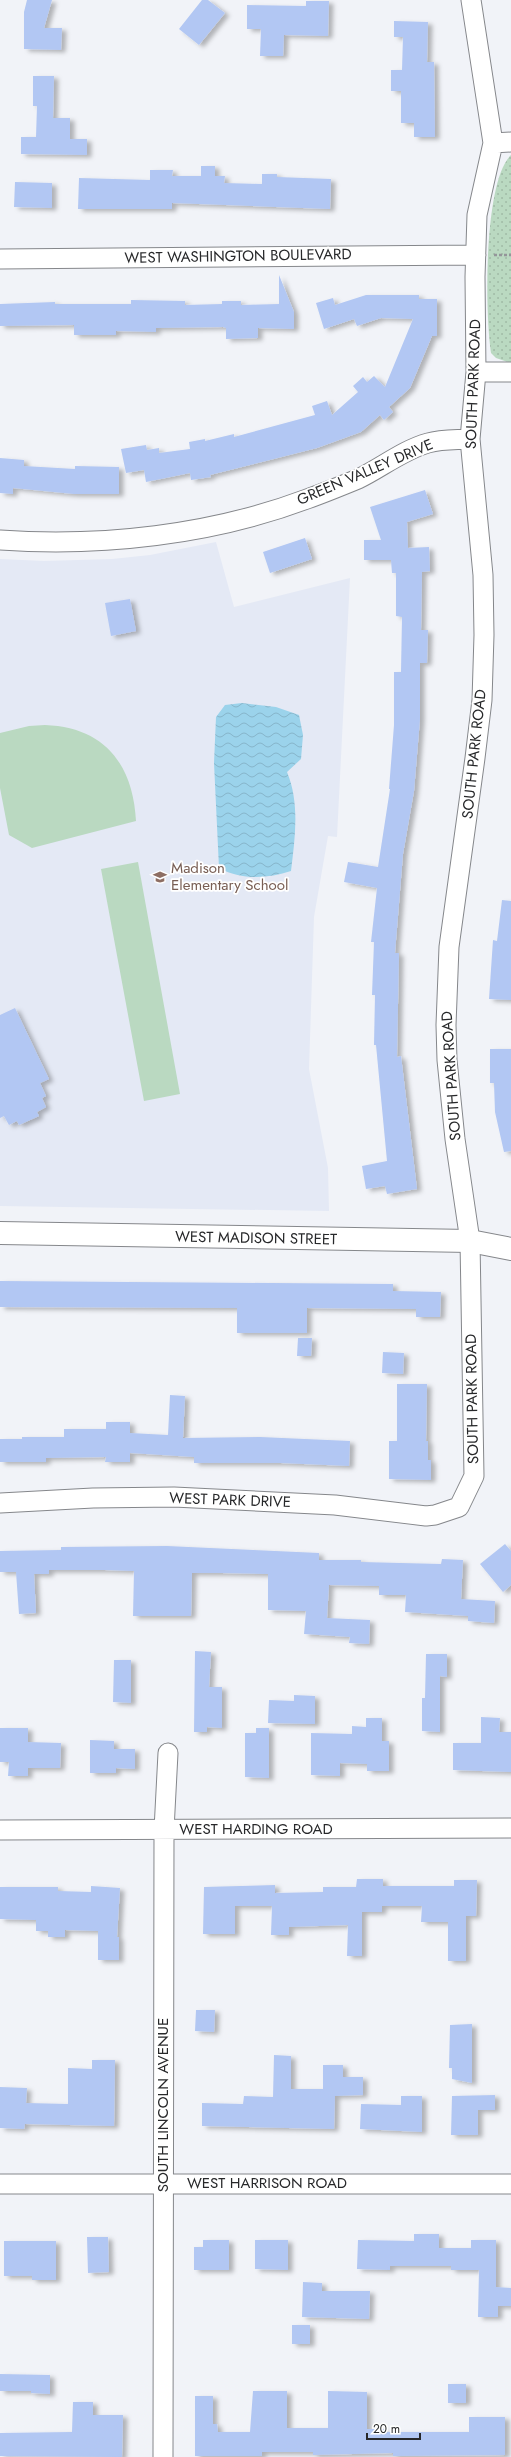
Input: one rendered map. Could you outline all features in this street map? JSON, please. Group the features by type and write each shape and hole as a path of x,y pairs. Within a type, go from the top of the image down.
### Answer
{"street":[{"name":"SOUTH PARK ROAD","path":"459,1507 474,1476 470,1242 455,1139 447,1060 446,985 448,948 460,873 482,700 484,635 483,575 470,439 476,372 477,215 502,142 471,0"},
{"name":"WEST WASHINGTON BOULEVARD","path":"0,259 476,255"},
{"path":"476,372 511,372"},
{"name":"GREEN VALLEY DRIVE","path":"0,540 40,542 100,540 147,536 208,526 258,515 306,499 358,478 426,443 442,440 470,439"},
{"name":"WEST MADISON STREET","path":"0,1233 470,1242 511,1249"},
{"name":"WEST PARK DRIVE","path":"0,1503 93,1498 182,1497 335,1505 426,1516 435,1516 459,1507"},
{"name":"SOUTH LINCOLN AVENUE","path":"162,2457 164,1830 168,1753"},
{"name":"WEST HARDING ROAD","path":"0,1830 511,1828"},
{"name":"WEST HARRISON ROAD","path":"0,2184 511,2184"}],"shaded area":[{"name":"Madison Elementary School","path":"216,542 234,607 350,578 337,837 328,836 314,917 309,1069 328,1168 329,1211 0,1206 0,559 44,561 112,559 150,555"}],"green space":[{"path":"511,155 511,363 496,358 491,353 487,280 488,250 495,192 502,170"},
{"path":"45,725 66,727 84,733 99,741 112,752 129,782 134,801 136,821 32,848 9,835 0,788 0,733 29,726"},
{"path":"138,862 180,1094 144,1101 101,869"}],"water":[{"path":"242,703 276,707 299,715 303,735 301,759 287,772 294,796 295,808 295,833 291,871 273,876 254,877 236,875 219,868 214,763 216,717 225,705"}],"building":[{"path":"27,0 52,0 44,28 62,28 61,50 24,49 24,12"},
{"path":"202,0 208,0 225,13 199,45 179,29"},
{"path":"306,1 329,1 328,36 284,35 283,56 260,56 261,29 247,29 247,5 306,6"},
{"path":"394,21 428,22 427,62 434,62 435,137 414,137 414,123 401,123 401,91 391,91 391,70 402,70 403,37 394,37"},
{"path":"33,76 54,76 53,118 70,118 70,139 87,139 87,155 21,154 21,137 36,137 37,106 33,106"},
{"path":"201,166 215,166 215,176 225,176 224,183 262,184 262,174 277,174 277,177 331,179 330,209 172,203 172,209 78,209 79,178 150,180 150,170 173,170 172,176 201,176"},
{"path":"15,182 52,183 52,208 14,207"},
{"path":"279,275 294,312 294,329 258,328 258,338 226,339 226,328 223,327 156,328 156,332 116,331 116,335 74,335 74,325 0,326 0,304 55,302 55,304 131,304 131,300 185,301 185,305 222,304 222,301 241,301 241,305 279,304"},
{"path":"366,295 419,295 419,299 437,299 437,336 432,336 410,388 389,407 393,412 384,420 380,415 361,432 317,448 210,475 211,477 191,480 190,473 146,482 144,470 126,473 121,449 146,445 147,450 159,448 159,453 190,449 189,442 205,439 205,441 234,434 234,437 315,415 312,406 327,401 332,415 358,392 353,386 363,377 367,382 374,376 385,387 413,319 381,318 357,326 354,319 324,329 316,303 333,298 335,305"},
{"path":"0,458 24,460 24,466 75,469 75,466 119,467 119,494 74,494 13,488 13,494 0,493"},
{"path":"425,490 433,514 407,522 408,548 429,547 430,571 422,572 421,630 428,630 427,663 420,663 420,719 414,791 403,854 395,953 399,953 397,1057 401,1056 417,1189 387,1194 385,1186 366,1189 362,1166 387,1161 376,1045 374,1045 375,995 372,995 374,942 371,942 377,888 344,882 348,862 378,867 390,789 394,725 394,672 401,672 402,617 396,616 396,573 392,573 391,560 364,560 364,540 381,540 370,507"},
{"path":"305,538 312,559 270,573 263,552"},
{"path":"130,599 136,631 111,636 105,603"},
{"path":"502,900 511,901 511,1000 489,999 493,940 497,941"},
{"path":"15,1008 49,1079 40,1083 46,1096 42,1098 46,1107 37,1112 39,1116 19,1125 17,1121 9,1125 4,1116 0,1118 0,1015"},
{"path":"490,1049 511,1049 511,1151 504,1152 495,1112 494,1083 490,1083"},
{"path":"0,1281 393,1284 393,1291 441,1292 440,1317 416,1317 416,1309 307,1308 307,1333 237,1333 237,1308 0,1307"},
{"path":"298,1338 312,1338 311,1356 297,1356"},
{"path":"383,1352 404,1353 403,1374 382,1373"},
{"path":"397,1384 427,1384 426,1441 428,1441 428,1460 431,1460 431,1480 389,1479 389,1441 397,1441"},
{"path":"170,1395 185,1396 183,1438 260,1437 350,1441 349,1466 281,1463 194,1463 194,1457 130,1453 130,1462 105,1462 106,1457 46,1458 46,1462 0,1462 0,1439 22,1439 22,1437 64,1437 64,1429 106,1429 106,1422 130,1422 130,1433 168,1435"},
{"path":"505,1544 511,1551 511,1585 503,1592 480,1564"},
{"path":"167,1546 319,1553 319,1560 361,1560 361,1562 441,1564 442,1559 463,1560 461,1599 495,1601 494,1623 468,1621 468,1616 405,1612 406,1595 379,1595 379,1586 329,1585 327,1618 370,1620 369,1644 349,1643 350,1637 304,1634 306,1611 268,1610 268,1574 222,1573 192,1573 191,1616 133,1616 134,1571 105,1570 49,1570 49,1574 34,1574 36,1613 19,1614 16,1572 0,1572 0,1551 61,1550 61,1547"},
{"path":"195,1651 211,1652 209,1687 222,1687 222,1728 207,1727 207,1732 194,1732"},
{"path":"426,1654 447,1654 447,1677 440,1676 440,1732 422,1731 422,1698 425,1698"},
{"path":"114,1660 131,1660 131,1703 113,1702"},
{"path":"294,1695 315,1696 315,1724 268,1723 269,1700 294,1701"},
{"path":"481,1717 500,1718 499,1732 511,1732 511,1772 453,1770 453,1743 481,1743"},
{"path":"366,1718 382,1718 382,1741 389,1741 389,1771 367,1771 367,1764 340,1763 340,1776 311,1775 311,1733 352,1734 352,1726 366,1727"},
{"path":"0,1728 28,1728 28,1742 61,1743 60,1768 28,1768 28,1776 8,1776 9,1762 0,1762"},
{"path":"256,1728 269,1728 269,1778 245,1777 245,1733 256,1733"},
{"path":"90,1740 114,1741 114,1749 135,1749 135,1769 116,1768 116,1773 90,1773"},
{"path":"357,1879 383,1879 383,1886 454,1886 454,1880 477,1880 476,1916 466,1916 466,1961 448,1961 448,1922 421,1922 422,1906 382,1906 382,1912 362,1912 362,1956 347,1956 348,1925 289,1927 289,1935 271,1935 272,1906 235,1906 235,1934 203,1934 204,1887 275,1885 275,1893 323,1892 323,1887 356,1887"},
{"path":"91,1886 120,1888 117,1937 119,1937 119,1960 98,1960 98,1931 65,1930 65,1937 48,1937 48,1931 36,1931 36,1920 0,1919 0,1887 58,1887 58,1891 91,1892"},
{"path":"196,2010 215,2010 214,2032 195,2031"},
{"path":"472,2024 472,2083 452,2079 452,2068 449,2068 450,2025"},
{"path":"274,2055 291,2056 291,2089 323,2089 323,2065 343,2065 343,2077 363,2077 363,2095 335,2096 334,2129 202,2126 202,2103 243,2104 244,2096 273,2097"},
{"path":"92,2060 115,2060 114,2126 25,2124 24,2129 0,2128 0,2087 27,2088 26,2103 68,2104 68,2068 92,2069"},
{"path":"495,2095 495,2110 478,2110 478,2135 451,2135 452,2096"},
{"path":"401,2096 422,2096 422,2132 360,2129 361,2104 401,2105"},
{"path":"414,2234 439,2234 439,2248 471,2248 471,2240 496,2240 496,2287 511,2288 511,2306 498,2306 498,2317 478,2317 479,2270 451,2270 451,2266 390,2266 390,2270 357,2269 358,2240 414,2241"},
{"path":"87,2237 108,2237 109,2272 88,2273"},
{"path":"203,2240 229,2240 229,2270 194,2270 194,2247 203,2247"},
{"path":"255,2240 288,2240 288,2270 255,2269"},
{"path":"4,2241 56,2241 56,2280 32,2280 32,2276 4,2276"},
{"path":"303,2282 322,2283 322,2291 370,2291 369,2319 302,2317"},
{"path":"292,2325 310,2325 310,2344 292,2344"},
{"path":"0,2374 50,2375 50,2394 31,2393 31,2391 0,2391"},
{"path":"448,2384 466,2384 466,2403 448,2403"},
{"path":"253,2391 287,2391 287,2428 328,2428 328,2391 367,2392 367,2429 384,2429 384,2432 469,2432 469,2417 505,2417 505,2455 393,2456 393,2453 313,2455 313,2452 262,2452 262,2456 195,2456 195,2396 213,2396 213,2424 217,2424 218,2432 250,2432"},
{"path":"73,2402 93,2402 93,2415 123,2415 122,2457 0,2456 0,2433 72,2432"}],"place":[{"name":"Madison Elementary School","path":"160,877"}]}
